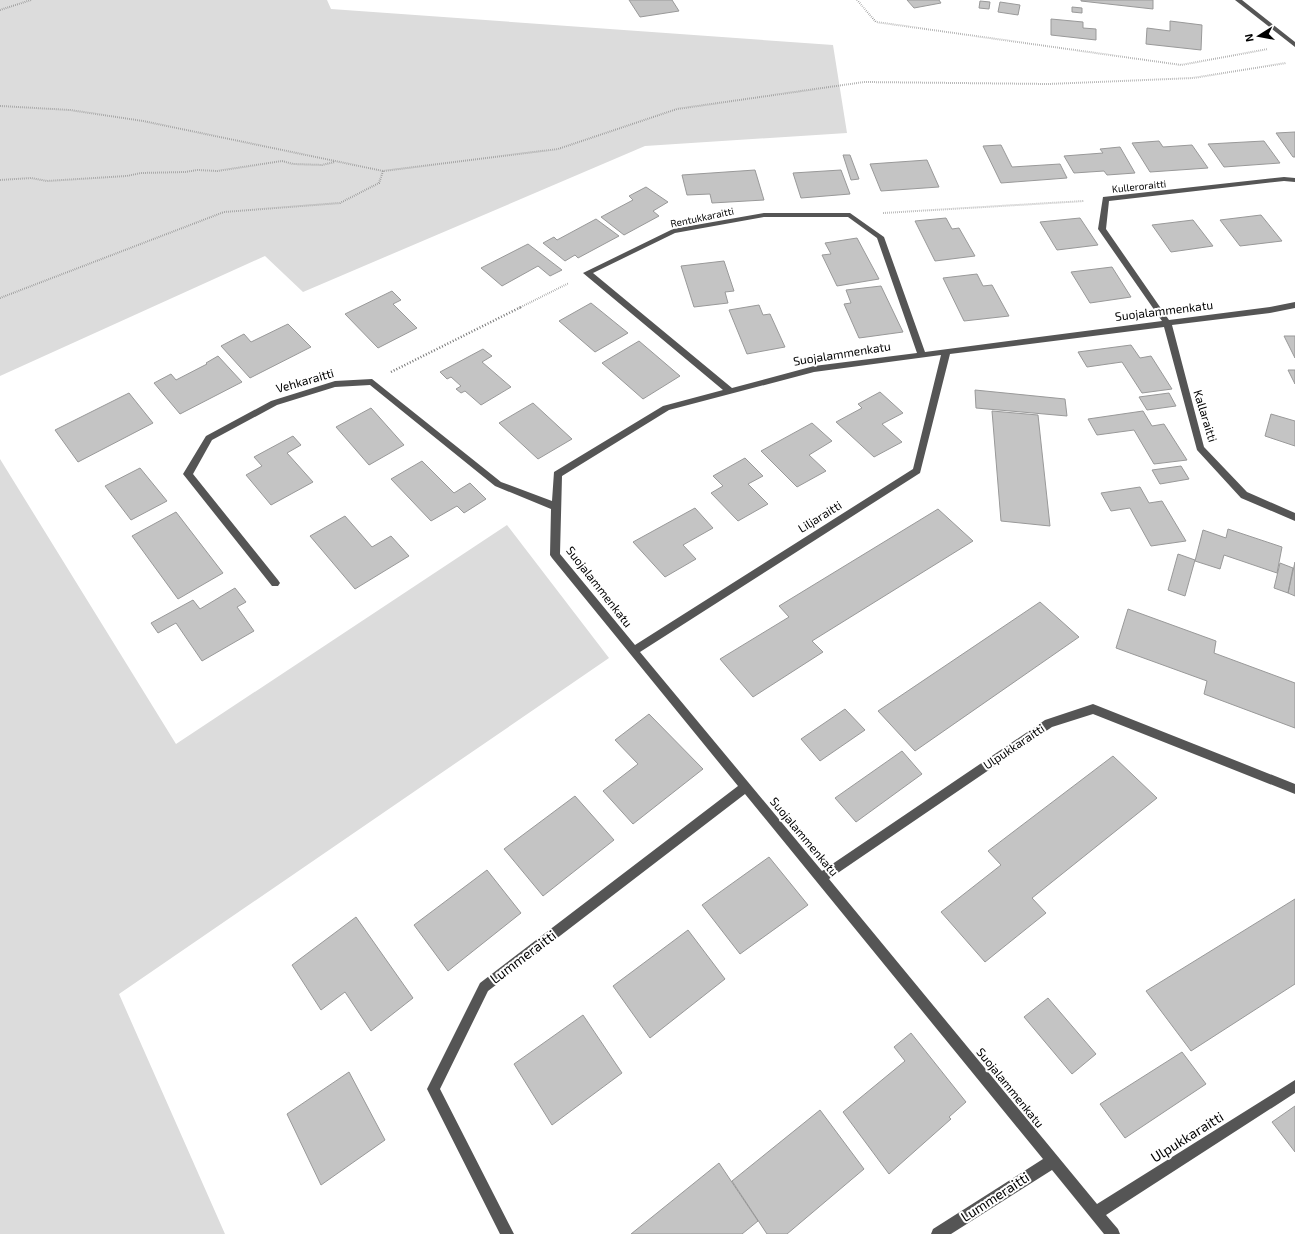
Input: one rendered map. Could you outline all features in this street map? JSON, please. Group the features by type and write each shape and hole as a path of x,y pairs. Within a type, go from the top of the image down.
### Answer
{"street":[{"path":"1238,0 1295,44"},
{"name":"Kulleroraitti","path":"1167,323 1102,229 1106,199 1284,179 1295,180"},
{"path":"850,214 880,237 922,355"},
{"name":"Rentukkaraitti","path":"587,273 673,231 764,215 850,214"},
{"path":"587,273 730,391"},
{"name":"Suojalammenkatu","path":"1114,1234 745,788 555,555 557,474 666,408 814,369 1270,310 1295,305"},
{"name":"Kallaraitti","path":"1167,323 1200,448 1244,495 1295,517"},
{"name":"Liljaraitti","path":"633,651 917,471 946,352"},
{"path":"372,382 498,484 556,507"},
{"name":"Vehkaraitti","path":"275,583 188,474 208,438 274,403 335,384 372,382"},
{"name":"Ulpukkaraitti","path":"821,878 1049,723 1094,709 1295,789"},
{"name":"Lummeraitti","path":"507,1234 433,1089 484,987 745,788"},
{"name":"Ulpukkaraitti","path":"1096,1213 1295,1086"},
{"name":"Lummeraitti","path":"938,1234 1053,1161"}],"path":[{"path":"0,10 31,0"},
{"path":"857,0 876,22 1181,65 1295,44"},
{"path":"0,106 70,110 143,121 383,170 558,149 677,109 864,82 1049,84 1178,79 1287,63"},
{"path":"0,180 31,178 48,181 127,176 141,173 184,172 197,170 217,171 282,161 293,164 322,165 337,161"},
{"path":"0,298 224,212 340,203 379,183 383,170"},
{"path":"850,214 1106,199"},
{"path":"372,382 587,273"}],"shaded area":[{"path":"0,0 327,0 331,9 833,45 847,133 645,146 303,292 265,256 0,376"},
{"path":"0,459 176,744 507,525 609,658 119,994 225,1234 0,1234"}],"building":[{"path":"629,0 672,0 679,11 640,17"},
{"path":"907,0 939,0 941,3 914,8"},
{"path":"1153,0 1153,9 1081,1"},
{"path":"980,1 990,2 989,9 979,8"},
{"path":"1000,2 1020,5 1018,15 998,12"},
{"path":"1072,7 1082,8 1082,13 1072,12"},
{"path":"1051,19 1083,22 1083,28 1096,29 1096,40 1051,35"},
{"path":"1170,21 1202,25 1201,50 1146,44 1147,28 1170,31"},
{"path":"1295,132 1295,157 1293,157 1276,133"},
{"path":"1159,141 1163,147 1192,145 1208,168 1150,172 1132,143"},
{"path":"1264,141 1280,163 1224,167 1208,144"},
{"path":"1001,145 1012,167 1060,164 1067,178 1001,183 983,146"},
{"path":"1120,147 1135,173 1107,175 1104,171 1074,173 1064,156 1103,153 1100,149"},
{"path":"843,155 850,155 859,179 851,180"},
{"path":"927,160 939,187 881,191 870,164"},
{"path":"755,170 764,200 712,203 710,194 687,195 682,175"},
{"path":"841,170 850,194 801,198 793,173"},
{"path":"646,187 668,202 653,211 659,216 624,235 601,217 633,200 629,196"},
{"path":"1261,215 1282,241 1240,246 1220,220"},
{"path":"946,218 952,229 959,228 975,256 935,261 915,221"},
{"path":"1080,218 1098,245 1057,250 1040,222"},
{"path":"596,219 619,236 578,258 575,255 565,261 543,243 554,237 557,240"},
{"path":"1193,220 1213,246 1171,252 1152,225"},
{"path":"857,238 879,279 837,286 822,255 831,254 825,243"},
{"path":"528,244 562,270 550,276 538,266 502,286 481,268"},
{"path":"724,261 734,291 725,292 728,303 694,307 681,266"},
{"path":"1112,267 1131,297 1090,303 1071,272"},
{"path":"977,274 983,286 992,285 1009,316 964,321 943,278"},
{"path":"881,286 903,332 859,338 844,304 851,303 846,290"},
{"path":"392,291 401,300 393,304 417,328 378,348 345,314"},
{"path":"591,303 628,333 595,352 559,321"},
{"path":"759,305 763,315 770,314 785,347 747,354 729,310"},
{"path":"288,324 311,347 250,378 221,346 244,334 251,342"},
{"path":"1284,336 1295,336 1295,358"},
{"path":"639,341 680,376 643,399 602,363"},
{"path":"1131,345 1140,358 1151,356 1172,389 1142,393 1122,362 1087,367 1078,352"},
{"path":"483,349 492,356 482,362 511,387 481,405 465,391 461,393 456,389 461,386 451,377 447,379 440,372"},
{"path":"218,356 242,382 180,414 154,383 171,374 176,380 207,364 206,363"},
{"path":"1288,370 1295,370 1295,384"},
{"path":"975,390 1065,399 1067,416 976,408"},
{"path":"880,392 903,413 882,424 902,442 874,457 836,422 862,408 858,404"},
{"path":"129,393 153,423 78,462 55,430"},
{"path":"1169,393 1176,406 1147,410 1139,397"},
{"path":"533,403 572,439 538,459 499,423"},
{"path":"371,408 404,445 369,465 336,427"},
{"path":"992,411 1038,415 1050,526 1001,521"},
{"path":"1143,411 1152,426 1164,424 1187,460 1154,464 1134,430 1097,435 1088,419"},
{"path":"1271,414 1295,421 1295,446 1265,436"},
{"path":"812,423 832,441 809,455 826,471 797,487 761,451"},
{"path":"293,436 301,445 287,453 313,482 271,505 246,475 262,466 254,457"},
{"path":"745,458 763,476 748,484 768,504 738,521 711,493 723,486 713,476"},
{"path":"422,461 454,493 470,483 486,499 464,513 457,506 431,521 391,479"},
{"path":"1181,466 1189,479 1160,484 1152,470"},
{"path":"140,468 167,501 131,520 105,486"},
{"path":"1140,487 1149,503 1162,501 1186,541 1151,546 1130,508 1111,511 1101,493"},
{"path":"695,508 713,528 683,545 696,559 665,577 633,542"},
{"path":"938,509 973,541 812,641 823,652 753,697 720,659 789,617 779,606"},
{"path":"176,512 223,573 178,599 132,536"},
{"path":"345,516 372,547 391,536 409,556 355,589 310,536"},
{"path":"1228,529 1282,547 1277,573 1224,555 1220,569 1195,561 1203,530 1226,538"},
{"path":"1178,554 1195,560 1185,596 1168,590"},
{"path":"1295,562 1295,596 1288,593"},
{"path":"1280,563 1293,568 1288,593 1274,588"},
{"path":"235,588 246,602 237,607 254,631 202,661 176,623 158,633 151,623 193,600 200,609"},
{"path":"1040,602 1079,637 915,751 878,711"},
{"path":"1128,609 1216,641 1214,653 1295,683 1295,728 1204,694 1207,681 1116,648"},
{"path":"845,709 865,730 820,761 801,739"},
{"path":"649,714 703,769 633,824 603,791 638,764 615,740"},
{"path":"902,751 922,774 856,822 835,798"},
{"path":"1113,756 1157,798 1032,898 1046,913 985,962 941,912 1001,865 988,851"},
{"path":"575,796 614,840 543,896 504,849"},
{"path":"769,857 808,905 740,954 702,905"},
{"path":"487,870 521,913 448,971 414,925"},
{"path":"1295,899 1295,984 1191,1051 1146,991"},
{"path":"356,917 413,998 371,1031 345,992 321,1010 292,965"},
{"path":"688,930 725,979 650,1038 613,986"},
{"path":"1048,998 1096,1054 1072,1074 1024,1017"},
{"path":"583,1015 622,1073 552,1125 514,1064"},
{"path":"911,1033 966,1102 949,1117 951,1119 889,1174 843,1112 905,1061 894,1047"},
{"path":"1182,1052 1206,1084 1125,1138 1100,1104"},
{"path":"349,1072 385,1140 321,1185 287,1114"},
{"path":"1295,1106 1295,1152 1272,1122"},
{"path":"820,1110 864,1169 787,1234 767,1234 732,1181"},
{"path":"719,1163 758,1221 742,1234 631,1234"}]}
